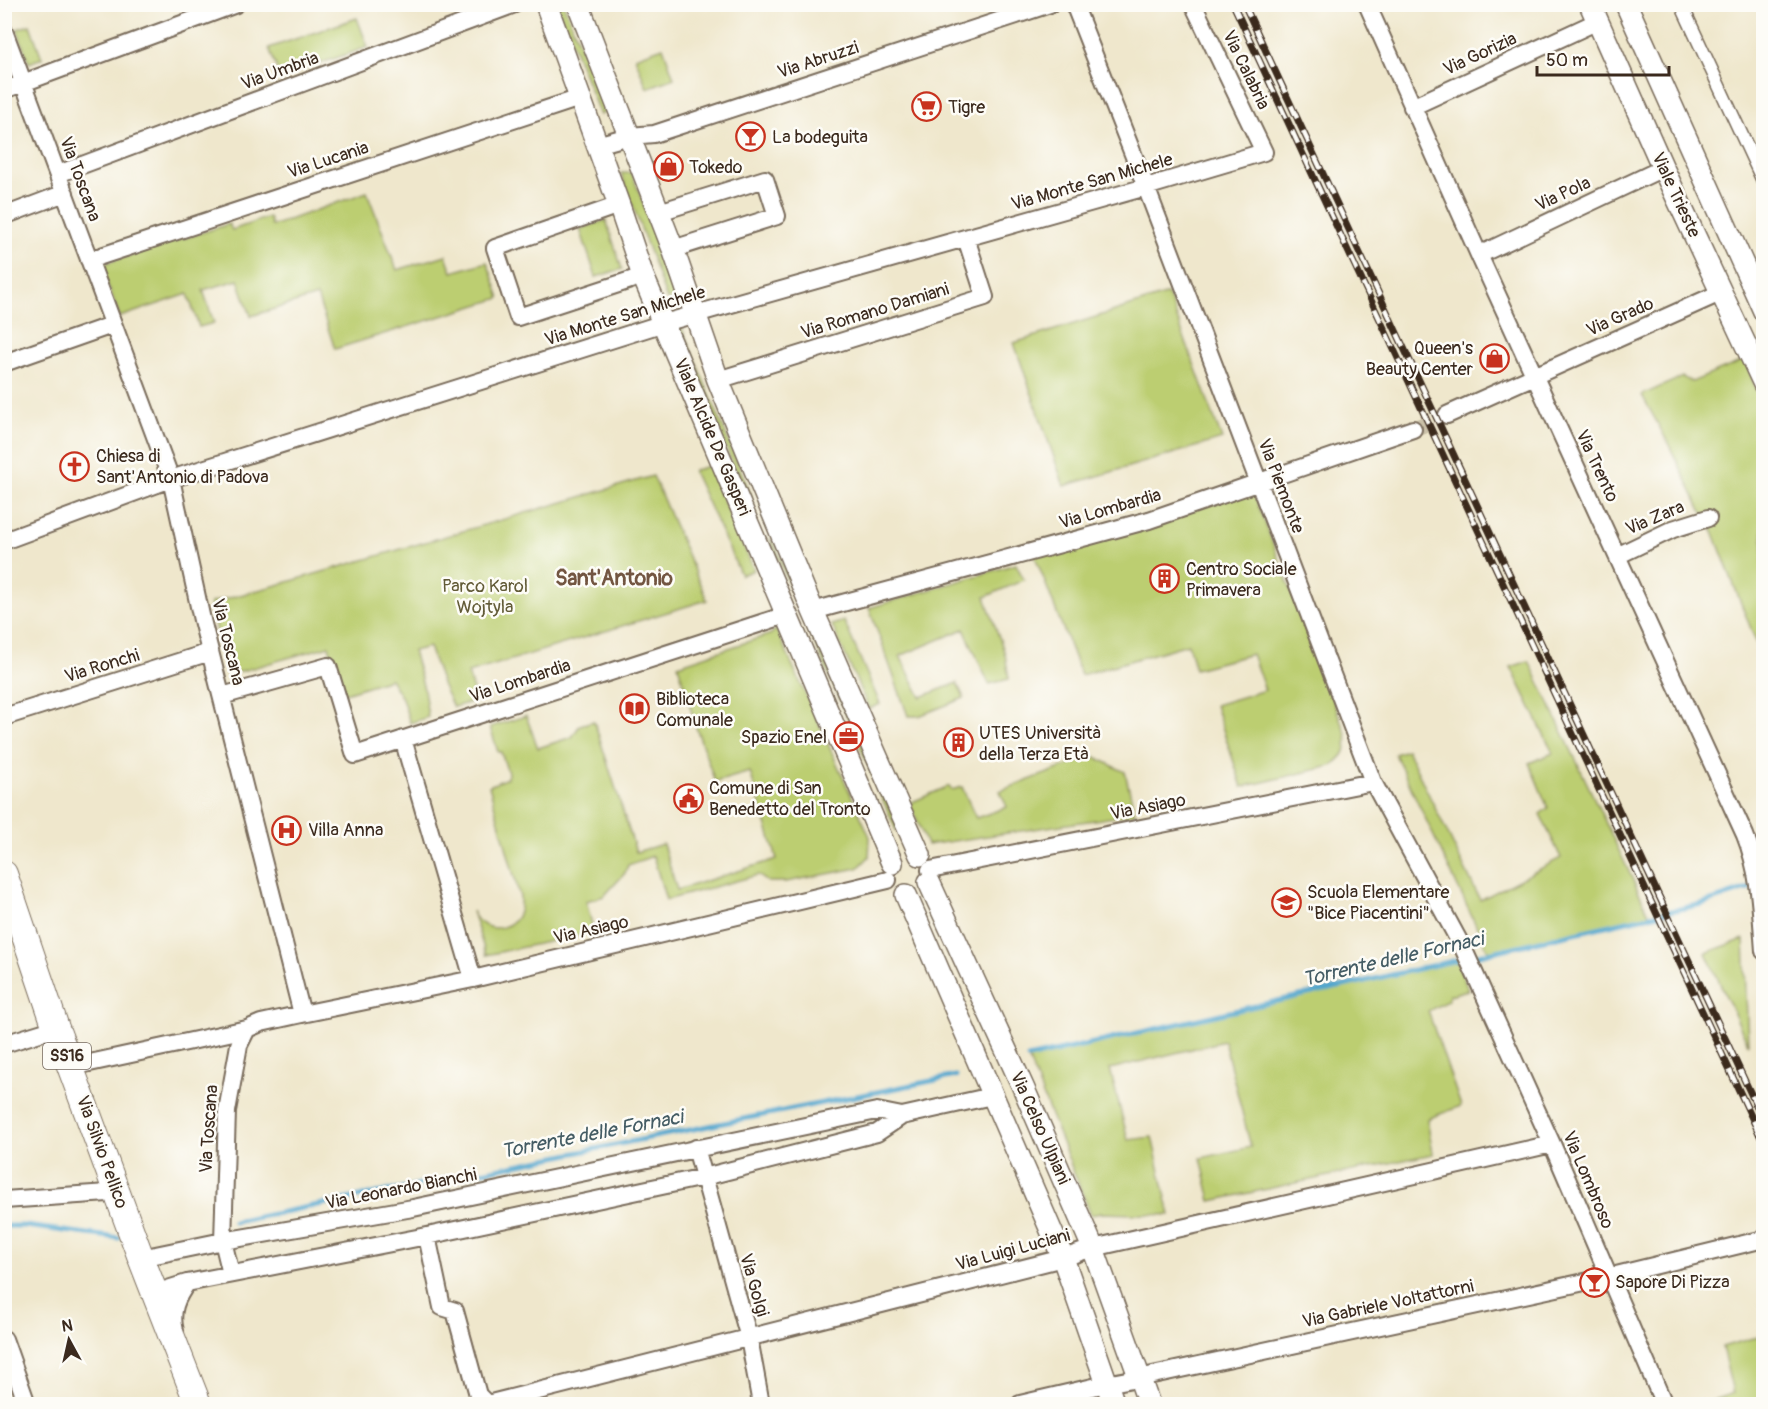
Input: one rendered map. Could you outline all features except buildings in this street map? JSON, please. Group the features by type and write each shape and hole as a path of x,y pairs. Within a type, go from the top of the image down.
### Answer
{"main road":[{"name":"Via Silvio Pellico","path":"4,874 56,1028 156,1293"},
{"name":"SS16","path":"156,1293 198,1404"}],"street":[{"path":"4,90 236,4"},
{"name":"Via Umbria","path":"58,174 515,4"},
{"name":"Viale Alcide De Gasperi","path":"546,4 620,205 643,276 786,615 890,872"},
{"name":"Viale Alcide De Gasperi","path":"578,4 673,249 718,380 813,611 926,869"},
{"name":"Via Abruzzi","path":"597,145 629,136 654,134 1050,4"},
{"name":"Via Piemonte","path":"1074,4 1373,782 1474,972"},
{"name":"Via Calabria","path":"1193,4 1264,152"},
{"name":"Via Trento","path":"1367,4 1479,255 1745,834 1760,872 1764,951"},
{"name":"Viale Trieste","path":"1626,4 1764,311"},
{"path":"1681,4 1764,183"},
{"name":"Via Gorizia","path":"1412,107 1594,13"},
{"name":"Viale Trieste","path":"1594,13 1720,293 1764,384"},
{"name":"Via Toscana","path":"4,31 171,479 210,652 302,1014"},
{"name":"Via Lucania","path":"89,260 580,98"},
{"name":"Via Monte San Michele","path":"4,541 171,479 664,323 1264,152"},
{"name":"Via Pola","path":"1479,255 1663,168"},
{"path":"659,212 765,179 777,216 673,249"},
{"path":"4,216 65,193"},
{"path":"620,205 495,248 518,317 643,276"},
{"name":"Via Romano Damiani","path":"718,380 985,297 966,238"},
{"name":"Via Grado","path":"1535,376 1720,293"},
{"path":"4,363 112,325"},
{"path":"1447,415 1535,376"},
{"name":"Via Lombardia","path":"813,611 1149,520 1413,429"},
{"name":"Via Zara","path":"1617,556 1673,529 1708,518"},
{"name":"Via Lombardia","path":"222,696 328,666 355,755 786,615"},
{"name":"Via Ronchi","path":"4,717 210,652"},
{"path":"403,739 473,979"},
{"name":"Via Asiago","path":"926,869 1373,782"},
{"path":"909,853 926,869 925,889 920,893 906,895 895,889 890,872 896,858 909,853"},
{"name":"Via Celso Ulpiani","path":"926,869 1093,1248 1149,1404"},
{"name":"Via Asiago","path":"302,1014 473,979 890,872"},
{"name":"Via Celso Ulpiani","path":"906,895 1063,1258 1114,1404"},
{"name":"Via Lombroso","path":"1474,972 1552,1144 1664,1404"},
{"path":"71,1066 247,1029 261,1023 302,1014"},
{"path":"4,1044 56,1028"},
{"name":"Via Toscana","path":"223,1240 227,1111 239,1045 247,1029"},
{"name":"Via Leonardo Bianchi","path":"156,1293 187,1283 427,1236 704,1177 877,1132 902,1116 992,1096"},
{"name":"Via Leonardo Bianchi","path":"141,1258 223,1240 413,1208 877,1110 902,1116"},
{"name":"Via Luigi Luciani","path":"487,1404 1063,1258 1093,1248 1552,1144"},
{"name":"Via Golgi","path":"696,1148 749,1338 761,1404"},
{"path":"4,1200 117,1191"},
{"path":"427,1236 442,1307 455,1311 478,1395 487,1404"},
{"name":"Via Gabriele Voltattorni","path":"1020,1404 1106,1383 1608,1277 1764,1239"},
{"path":"223,1240 231,1274"},
{"path":"186,1372 173,1324 176,1299 187,1283"},
{"path":"4,1339 27,1404"}],"green space":[{"path":"557,5 564,5 606,112 600,115"},
{"path":"357,18 368,47 280,77 269,48"},
{"path":"30,25 42,58 29,63 17,29"},
{"path":"663,47 674,78 647,88 635,57"},
{"path":"621,173 632,173 677,296 667,300"},
{"path":"367,192 397,270 446,255 452,272 487,262 500,298 335,349 317,296 251,316 238,280 203,290 214,323 199,327 188,294 120,317 100,265 229,224 232,230 269,217 272,226"},
{"path":"606,220 622,269 596,277 580,229"},
{"path":"1168,294 1222,439 1064,486 1014,343"},
{"path":"677,326 682,328 752,497 745,495"},
{"path":"1745,360 1763,408 1763,660 1708,518 1701,510 1642,395 1682,377 1692,382"},
{"path":"708,466 754,570 741,575 693,471"},
{"name":"Parco Karol Wojtyla","path":"653,476 707,600 468,673 476,701 453,707 429,647 413,651 424,689 428,717 410,723 402,698 390,679 342,694 329,646 228,675 210,603"},
{"path":"1253,492 1346,734 1346,749 1340,759 1331,766 1242,787 1215,705 1265,690 1252,654 1195,669 1188,644 1081,675 1033,551"},
{"path":"769,538 774,543 898,825 896,830"},
{"path":"1016,564 1024,580 985,597 1005,654 1009,679 989,684 964,629 900,656 921,697 957,683 964,698 919,716 908,716 869,608"},
{"path":"844,621 880,704 869,709 832,625"},
{"path":"776,629 870,837 869,857 858,868 786,882 768,882 758,875 666,900 653,856 628,865 625,873 604,896 586,901 594,932 486,955 472,911 477,920 497,928 513,922 520,910 520,897 489,786 507,778 508,773 490,727 526,716 538,748 572,737 580,725 594,721 636,852 663,844 677,890 777,859 750,772 715,782 678,665 771,634"},
{"path":"1529,661 1650,916 1489,953 1395,754 1407,750 1480,900 1561,858 1540,814 1548,808 1529,763 1553,753 1511,667"},
{"path":"1093,756 1125,772 1135,814 927,845 910,803 949,786 951,790 962,787 976,818 1007,807 1000,791"},
{"path":"1744,939 1748,1044 1706,953"},
{"path":"1457,960 1468,990 1450,995 1447,1001 1428,1011 1461,1106 1427,1119 1433,1154 1211,1201 1201,1158 1251,1147 1224,1041 1110,1069 1128,1140 1152,1137 1170,1215 1101,1213 1091,1215 1028,1058"},
{"path":"1763,1335 1763,1404 1704,1404 1733,1393 1722,1347"}],"waterway":[{"name":"Torrente delle Fornaci","path":"1028,1058 1702,904 1756,886"},
{"name":"Torrente delle Fornaci","path":"234,1222 956,1076"},
{"name":"Torrente delle Fornaci","path":"4,1226 25,1226 119,1238"}],"tunnel":[{"path":"1413,429 1447,415"}],"railway":[{"path":"1233,4 1764,1144"},
{"path":"1244,4 1764,1122"}],"place":[{"name":"Tigre","path":"927,107"},
{"name":"La bodeguita","path":"751,137"},
{"name":"Tokedo","path":"668,167"},
{"name":"Queen's Beauty Center","path":"1494,358"},
{"name":"Chiesa di Sant'Antonio di Padova","path":"75,466"},
{"name":"Centro Sociale Primavera","path":"1165,579"},
{"name":"Biblioteca Comunale","path":"635,709"},
{"name":"Spazio Enel","path":"848,737"},
{"name":"UTES Università della Terza Età","path":"958,743"},
{"name":"Comune di San Benedetto del Tronto","path":"688,798"},
{"name":"Villa Anna","path":"287,830"},
{"name":"Scuola Elementare \"Bice Piacentini\"","path":"1286,902"},
{"name":"Sapore Di Pizza","path":"1594,1282"}],"district":[{"name":"Sant'Antonio","path":"614,578"}]}
